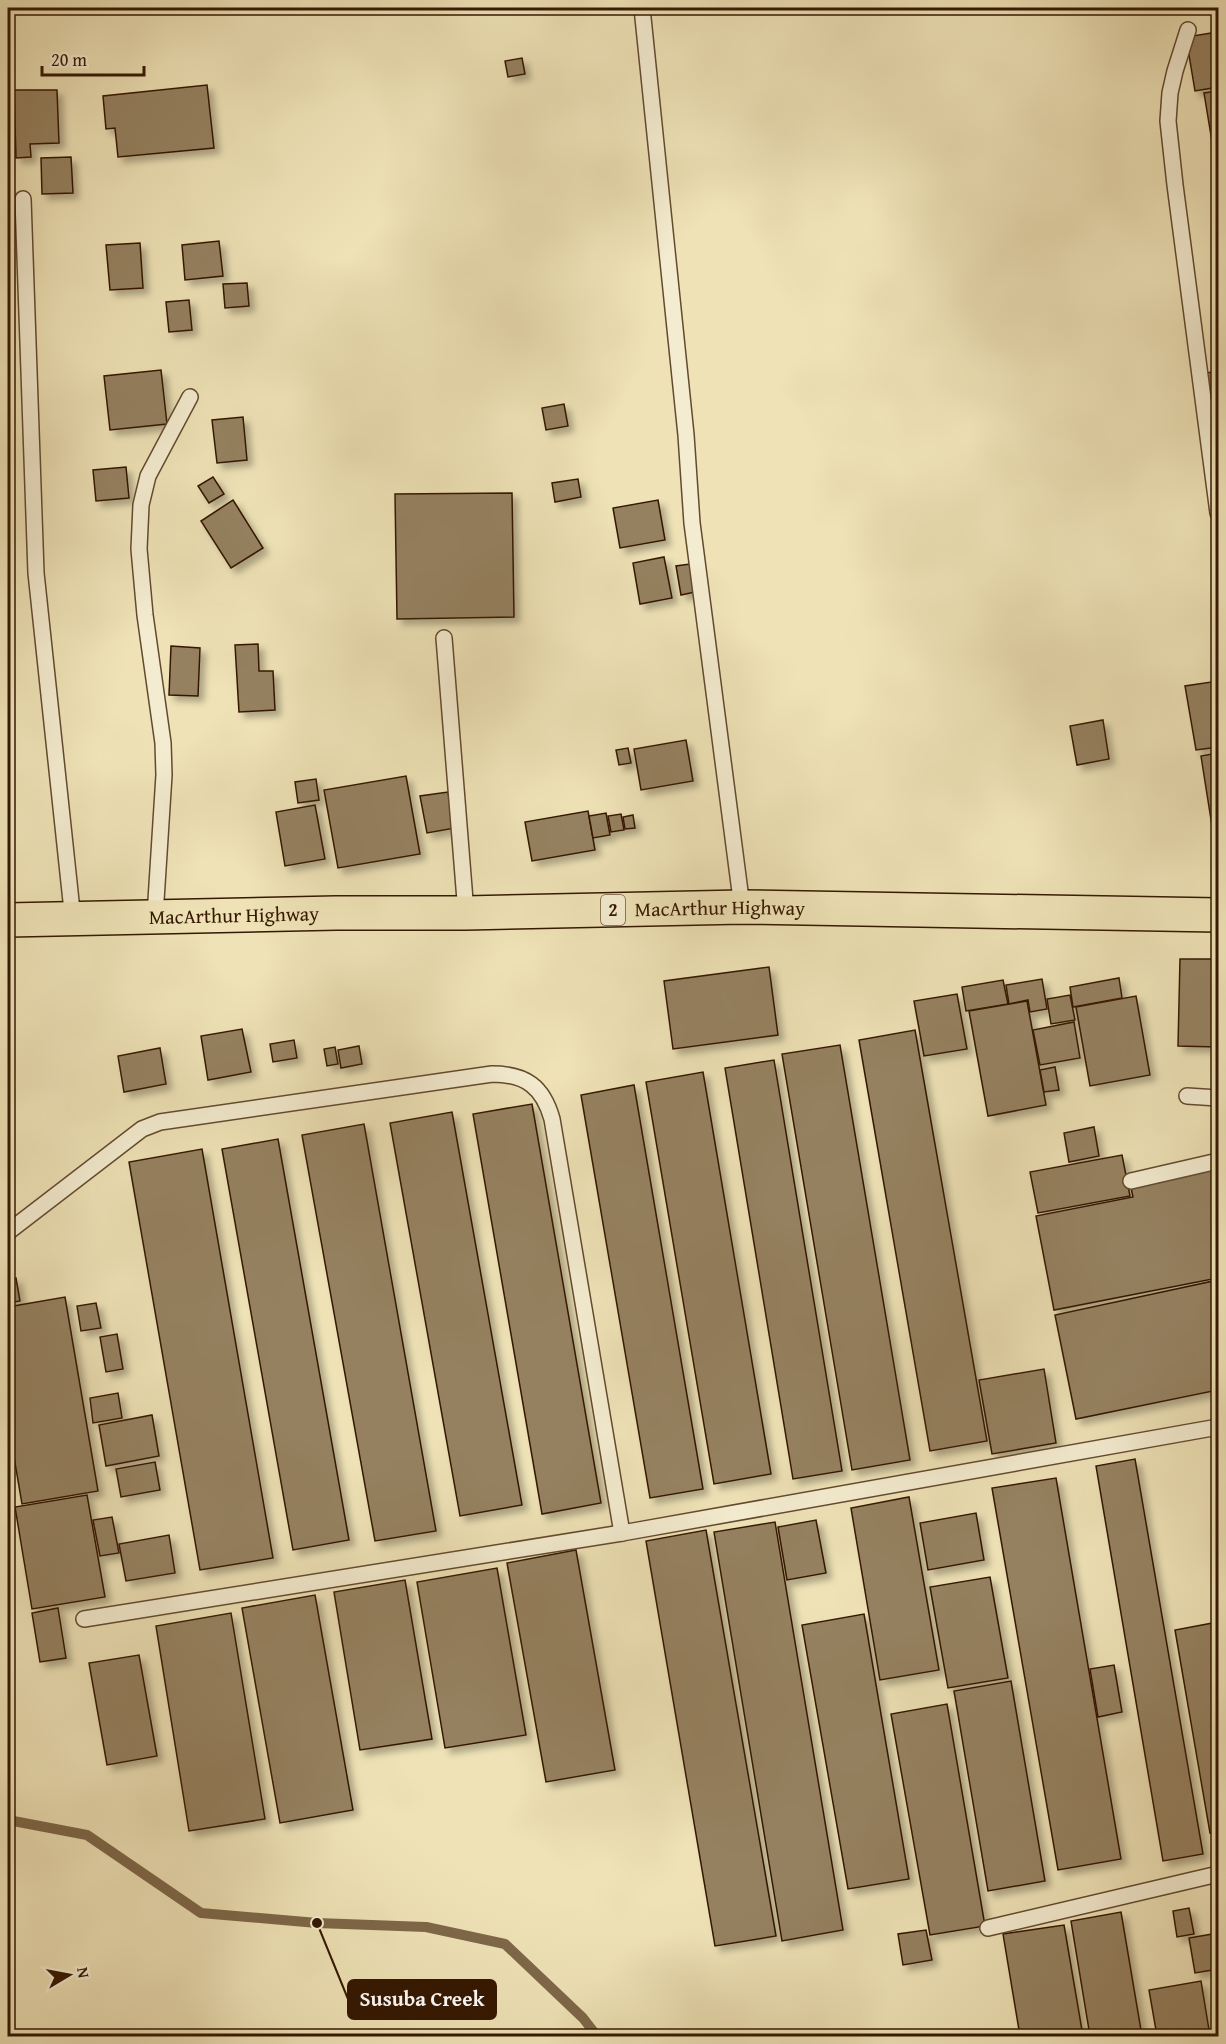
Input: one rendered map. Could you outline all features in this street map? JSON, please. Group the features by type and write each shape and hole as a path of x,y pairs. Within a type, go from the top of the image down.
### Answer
{"highway":[{"name":"MacArthur Highway","path":"8,920 742,907 1218,915"}],"lane":[{"path":"642,8 686,435 692,523 742,907"},
{"path":"1188,30 1170,93 1168,121 1218,513"},
{"path":"23,199 36,573 73,920"},
{"path":"155,916 164,775 163,743 145,615 140,560 141,505 148,477 190,398"},
{"path":"444,638 466,913"},
{"path":"8,1232 142,1129 160,1122 492,1074 519,1077 542,1094 552,1119 622,1533"},
{"path":"1187,1096 1218,1098"},
{"path":"1131,1181 1218,1161"},
{"path":"84,1619 622,1533 1218,1427"},
{"path":"988,1928 1218,1874"}],"building":[{"path":"1218,32 1218,87 1195,91 1186,37"},
{"path":"522,58 525,74 508,77 505,61"},
{"path":"207,85 214,148 118,157 115,128 106,129 103,96"},
{"path":"14,90 57,90 59,143 30,144 31,157 16,158"},
{"path":"1218,91 1218,178 1204,93"},
{"path":"71,157 73,193 42,194 41,158"},
{"path":"219,241 223,276 185,280 182,245"},
{"path":"140,243 143,288 110,290 106,245"},
{"path":"247,283 249,306 225,308 223,284"},
{"path":"189,300 192,330 169,332 166,302"},
{"path":"161,370 167,424 110,430 104,376"},
{"path":"1218,371 1218,447 1206,373"},
{"path":"564,404 568,426 546,430 542,408"},
{"path":"243,417 247,460 217,463 212,420"},
{"path":"126,467 129,498 96,501 93,470"},
{"path":"213,477 224,494 209,503 198,486"},
{"path":"578,479 581,497 555,502 552,483"},
{"path":"512,493 514,617 397,619 395,494"},
{"path":"233,500 263,548 231,568 201,521"},
{"path":"658,500 665,540 620,548 613,508"},
{"path":"664,557 672,598 640,604 633,563"},
{"path":"690,564 695,592 681,595 676,566"},
{"path":"258,644 259,671 273,671 275,710 239,712 235,645"},
{"path":"171,646 200,648 198,696 169,695"},
{"path":"1218,681 1218,747 1196,750 1185,686"},
{"path":"1103,720 1109,759 1077,765 1070,726"},
{"path":"686,740 693,781 641,790 634,749"},
{"path":"628,748 631,763 619,765 616,750"},
{"path":"1218,753 1218,825 1212,826 1201,756"},
{"path":"406,776 420,854 338,868 324,790"},
{"path":"316,779 319,800 298,803 295,782"},
{"path":"448,792 455,828 427,833 420,796"},
{"path":"315,805 325,859 285,866 276,812"},
{"path":"588,811 595,850 532,861 525,822"},
{"path":"606,813 610,835 593,838 589,816"},
{"path":"621,814 624,830 611,832 608,816"},
{"path":"633,815 635,828 625,829 623,817"},
{"path":"1180,959 1218,959 1218,1047 1178,1046"},
{"path":"769,967 778,1035 673,1049 664,981"},
{"path":"1119,978 1122,998 1073,1007 1070,987"},
{"path":"1042,979 1047,1009 1030,1012 1028,1000 1009,1004 1006,985"},
{"path":"1003,980 1008,1004 966,1011 962,987"},
{"path":"957,994 967,1049 924,1056 914,1001"},
{"path":"1070,995 1075,1020 1051,1024 1047,999"},
{"path":"1136,996 1150,1075 1090,1086 1076,1007"},
{"path":"1027,1001 1046,1105 988,1116 969,1011"},
{"path":"1074,1022 1080,1058 1040,1065 1033,1030"},
{"path":"242,1029 251,1072 208,1080 201,1036"},
{"path":"915,1030 987,1441 930,1451 859,1040"},
{"path":"294,1040 297,1058 273,1062 270,1044"},
{"path":"840,1045 910,1460 852,1470 782,1054"},
{"path":"359,1046 362,1064 341,1068 338,1050"},
{"path":"335,1047 338,1064 327,1066 324,1049"},
{"path":"160,1048 166,1084 124,1092 118,1056"},
{"path":"774,1060 842,1471 793,1479 725,1068"},
{"path":"1055,1067 1059,1090 1044,1092 1040,1070"},
{"path":"703,1072 771,1474 714,1484 646,1082"},
{"path":"634,1085 703,1489 650,1498 581,1095"},
{"path":"532,1104 601,1503 542,1514 473,1114"},
{"path":"452,1112 522,1505 460,1516 390,1123"},
{"path":"364,1124 436,1531 375,1541 302,1135"},
{"path":"1094,1127 1099,1156 1069,1162 1064,1133"},
{"path":"278,1139 349,1540 293,1550 222,1149"},
{"path":"202,1149 273,1558 200,1570 129,1162"},
{"path":"1122,1155 1130,1196 1038,1213 1030,1172"},
{"path":"1218,1166 1218,1278 1054,1310 1036,1216 1133,1197 1130,1183"},
{"path":"16,1278 20,1301 8,1303 8,1279"},
{"path":"1218,1280 1218,1390 1076,1419 1055,1315"},
{"path":"65,1297 98,1491 22,1504 8,1422 8,1307"},
{"path":"96,1303 101,1328 81,1331 77,1306"},
{"path":"117,1334 123,1369 106,1372 100,1337"},
{"path":"1044,1369 1056,1443 992,1454 979,1380"},
{"path":"118,1393 122,1418 93,1423 90,1398"},
{"path":"152,1415 159,1456 106,1466 99,1425"},
{"path":"1218,1443 1218,1473 1214,1444"},
{"path":"1135,1459 1203,1854 1163,1861 1096,1466"},
{"path":"155,1462 160,1490 121,1497 116,1469"},
{"path":"1056,1478 1121,1859 1058,1870 992,1488"},
{"path":"87,1495 105,1597 32,1609 15,1507"},
{"path":"909,1497 939,1670 880,1680 851,1508"},
{"path":"976,1513 984,1560 928,1570 920,1523"},
{"path":"112,1517 119,1553 100,1556 93,1520"},
{"path":"816,1520 826,1573 787,1580 778,1527"},
{"path":"775,1522 843,1930 782,1941 714,1532"},
{"path":"706,1530 776,1936 715,1946 646,1541"},
{"path":"169,1535 175,1573 126,1581 119,1544"},
{"path":"576,1550 615,1770 546,1782 507,1563"},
{"path":"497,1568 526,1735 445,1748 417,1582"},
{"path":"990,1577 1008,1678 948,1688 930,1587"},
{"path":"405,1580 432,1739 360,1750 334,1592"},
{"path":"315,1595 353,1810 280,1823 242,1608"},
{"path":"58,1608 66,1658 40,1662 32,1613"},
{"path":"231,1613 265,1819 189,1831 156,1626"},
{"path":"864,1614 909,1879 848,1889 802,1625"},
{"path":"1218,1622 1218,1831 1210,1833 1175,1630"},
{"path":"139,1655 157,1756 107,1765 89,1663"},
{"path":"1114,1665 1122,1712 1098,1717 1090,1669"},
{"path":"1011,1681 1045,1881 988,1891 954,1691"},
{"path":"947,1704 985,1926 930,1935 891,1714"},
{"path":"1189,1908 1194,1934 1177,1937 1173,1911"},
{"path":"1121,1912 1142,2036 1090,2036 1071,1921"},
{"path":"1064,1925 1083,2036 1020,2036 1003,1934"},
{"path":"926,1930 932,1960 903,1965 898,1934"},
{"path":"1218,1933 1218,1969 1195,1973 1189,1938"},
{"path":"1201,1981 1210,2036 1157,2036 1149,1990"}],"waterway":[{"path":"8,1820 87,1835 201,1913 317,1923 426,1927 505,1944 583,2018 597,2036"}],"place":[{"name":"Susuba Creek","path":"317,1923"}]}
